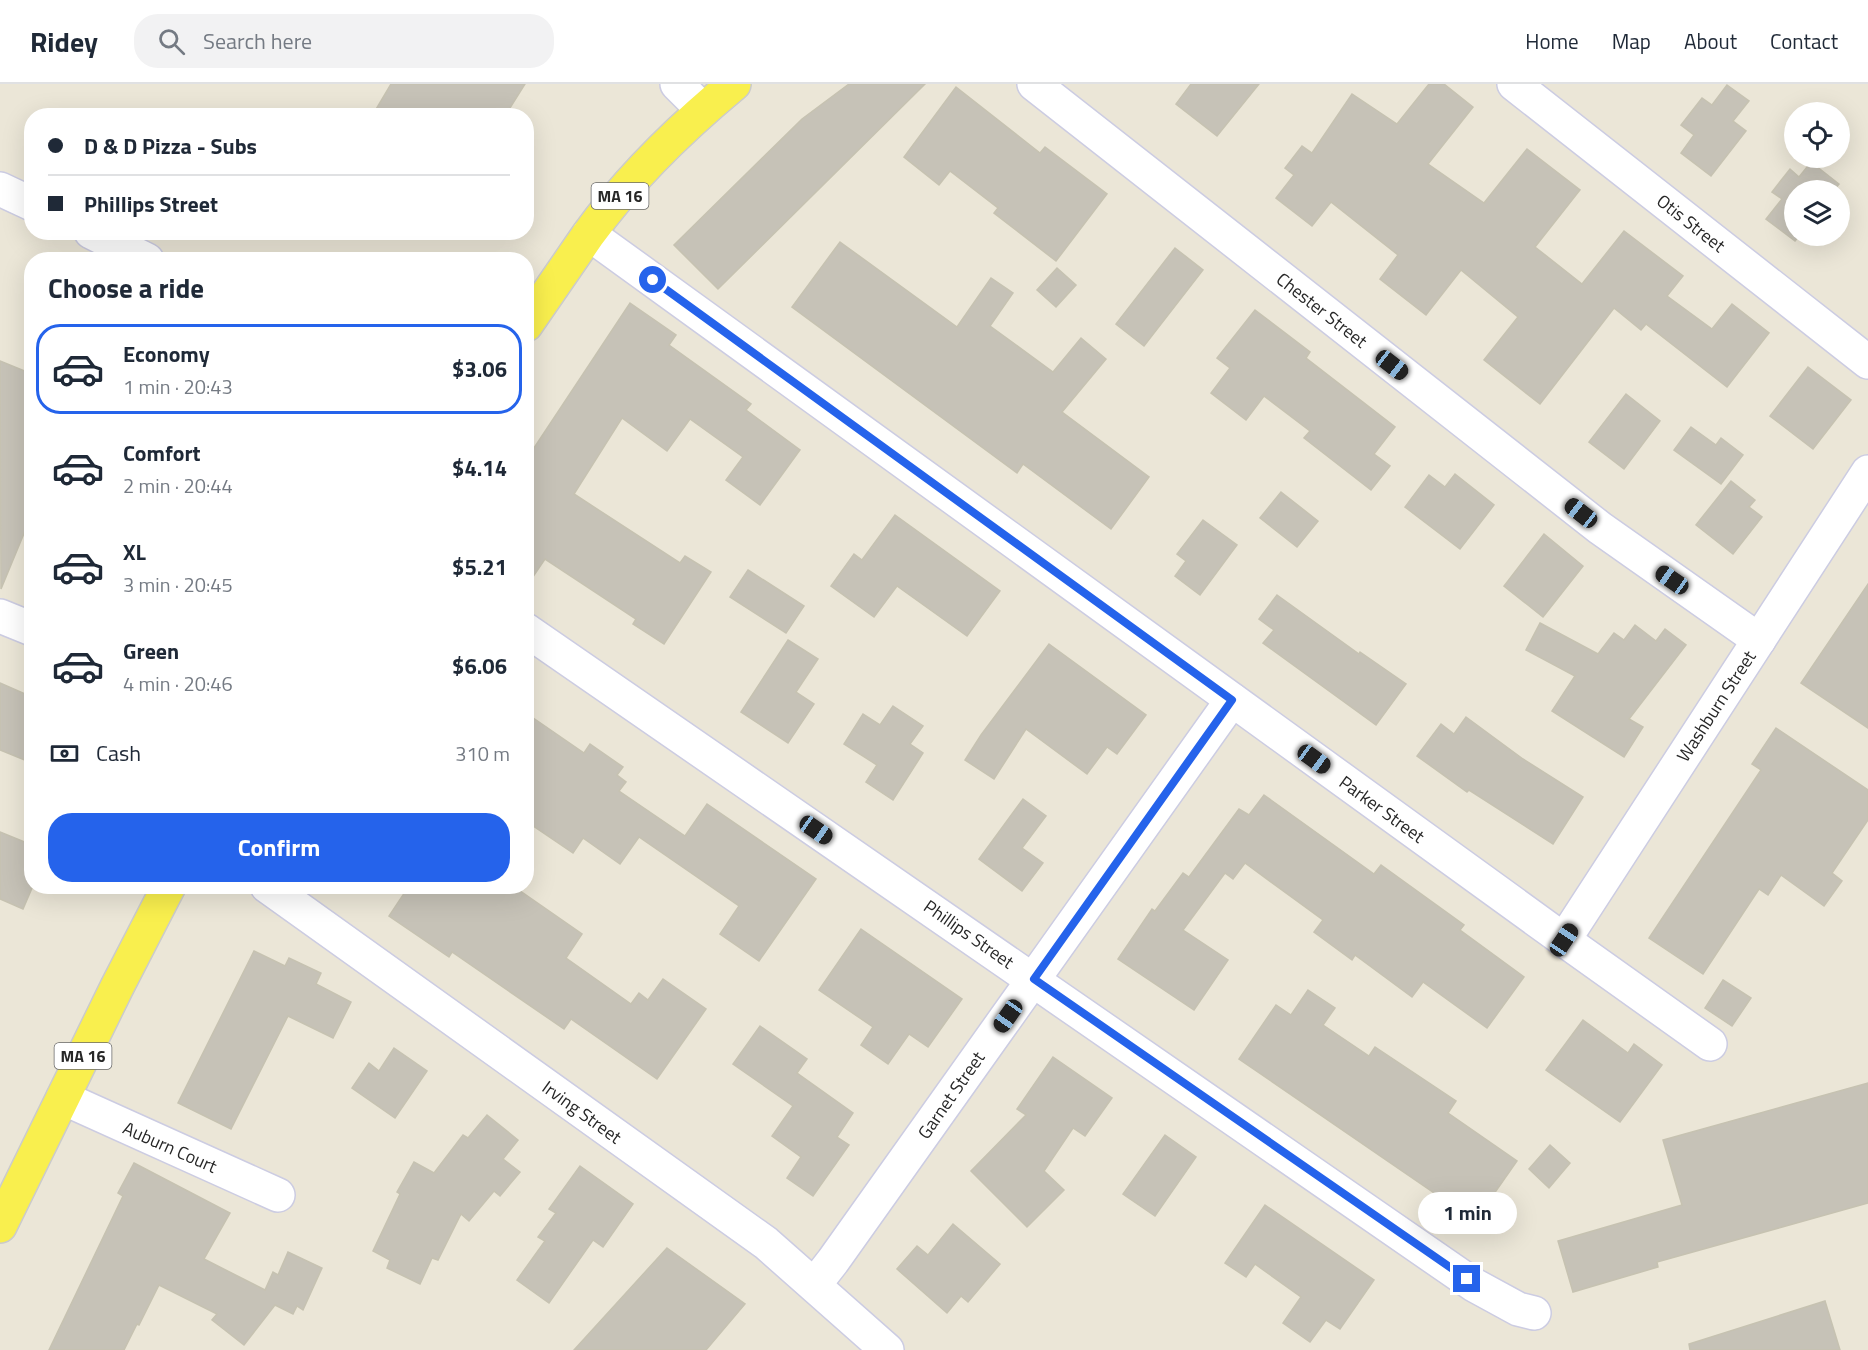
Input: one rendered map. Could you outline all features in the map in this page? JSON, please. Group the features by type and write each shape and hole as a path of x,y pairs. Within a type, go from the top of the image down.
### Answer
{"main road":[{"name":"MA 16","path":"534,313 589,234 662,150 734,84"},
{"name":"MA 16","path":"0,1226 165,894"}],"street":[{"path":"677,84 703,110"},
{"name":"Chester Street","path":"1034,84 1600,528 1759,640"},
{"name":"Otis Street","path":"1514,84 1868,363"},
{"path":"0,189 24,200"},
{"name":"Parker Street","path":"589,234 1710,1044"},
{"path":"107,240 131,252"},
{"name":"Washburn Street","path":"1564,940 1868,472"},
{"path":"0,616 24,626"},
{"name":"Phillips Street","path":"534,635 1474,1285 1518,1309 1534,1313"},
{"name":"Garnet Street","path":"815,1284 1232,700"},
{"name":"Irving Street","path":"278,894 752,1233 815,1284 887,1350"},
{"name":"Auburn Court","path":"63,1098 278,1195"}],"building":[{"path":"391,84 525,84 510,108 377,108"},
{"path":"849,84 925,84 718,289 674,245 802,119"},
{"path":"1191,84 1259,84 1217,136 1176,104"},
{"path":"1429,84 1444,84 1473,107 1428,164 1484,203 1527,149 1580,190 1535,247 1582,284 1624,231 1683,276 1667,296 1712,329 1732,304 1769,333 1727,387 1646,324 1641,330 1614,308 1540,404 1484,360 1518,317 1461,270 1426,315 1380,279 1398,255 1331,202 1312,226 1276,198 1294,175 1285,168 1302,146 1312,153 1352,94 1397,124"},
{"path":"1727,85 1749,101 1733,121 1746,131 1711,176 1681,153 1694,135 1681,125 1702,98 1712,105"},
{"path":"956,87 1040,153 1045,147 1107,194 1056,261 994,213 998,208 950,171 939,185 904,157"},
{"path":"1806,168 1819,168 1834,180 1784,180 1784,233 1766,219 1782,199 1772,192 1790,169 1799,177"},
{"path":"840,242 957,327 991,278 1013,293 990,326 1053,372 1081,338 1106,359 1062,412 1149,477 1111,529 1023,464 1017,473 792,307"},
{"path":"1175,248 1203,270 1144,346 1116,324"},
{"path":"1057,268 1076,285 1056,307 1037,290"},
{"path":"630,303 676,335 669,345 751,404 746,410 800,450 760,505 726,480 743,457 690,419 667,451 622,418 574,494 680,563 685,556 711,572 664,644 633,624 636,619 545,559 534,575 534,448"},
{"path":"1255,310 1310,352 1306,358 1395,427 1374,454 1390,466 1371,490 1304,438 1310,431 1264,396 1246,420 1211,393 1230,368 1217,358"},
{"path":"0,361 24,371 24,533 1,589"},
{"path":"1808,367 1851,400 1813,449 1770,416"},
{"path":"1626,394 1660,421 1624,469 1589,442"},
{"path":"1691,427 1716,445 1721,438 1743,455 1721,484 1674,450"},
{"path":"1455,474 1494,505 1460,549 1405,507 1429,475 1445,487"},
{"path":"1731,481 1755,500 1749,507 1762,517 1733,554 1696,525"},
{"path":"1281,492 1318,521 1297,547 1260,518"},
{"path":"895,515 1000,591 967,636 897,586 874,617 831,586 854,554 862,560"},
{"path":"1203,520 1237,545 1200,595 1175,576 1186,561 1177,554"},
{"path":"1544,534 1583,566 1543,617 1504,586"},
{"path":"748,570 804,606 786,633 730,597"},
{"path":"1868,584 1868,728 1801,683"},
{"path":"1277,595 1359,654 1360,652 1406,684 1376,725 1263,643 1274,630 1259,619"},
{"path":"1540,623 1598,654 1614,633 1624,640 1635,625 1656,641 1665,629 1686,645 1629,719 1643,727 1624,757 1552,711 1575,676 1526,650"},
{"path":"788,640 818,659 796,692 814,704 788,743 741,712"},
{"path":"1049,644 1146,715 1117,754 1107,747 1087,774 1026,729 994,779 965,760"},
{"path":"0,683 24,694 24,760 0,750"},
{"path":"893,706 923,726 910,744 923,753 893,800 866,782 877,765 844,744 863,714 880,725"},
{"path":"1466,717 1523,759 1583,797 1553,844 1469,790 1467,792 1417,756 1441,724 1454,734"},
{"path":"534,719 584,753 590,744 623,767 617,775 626,782 619,791 685,836 707,804 816,879 759,961 720,934 739,906 639,837 620,864 583,838 573,853 534,826"},
{"path":"1776,728 1868,790 1868,820 1832,873 1842,881 1824,906 1781,875 1768,895 1759,889 1703,974 1649,938 1761,770 1752,764"},
{"path":"1264,795 1374,874 1381,865 1464,925 1460,930 1524,977 1487,1028 1423,982 1412,997 1355,955 1352,960 1314,932 1323,920 1245,863 1233,879 1225,873 1183,930 1228,960 1194,1010 1118,959 1152,909 1155,911 1183,873 1189,877 1239,809 1249,815"},
{"path":"1023,799 1046,816 1022,848 1043,863 1022,891 979,859"},
{"path":"0,832 24,842 24,894 29,894 23,909 0,899"},
{"path":"404,894 524,894 582,934 566,958 631,1004 639,993 648,1000 663,979 706,1009 657,1079 571,1019 564,1029 452,952 449,957 389,916"},
{"path":"861,929 962,999 928,1047 909,1034 888,1064 861,1045 873,1027 819,990"},
{"path":"254,951 285,966 289,958 321,973 316,984 351,1002 333,1038 288,1016 231,1129 178,1103"},
{"path":"1723,980 1751,998 1732,1026 1705,1008"},
{"path":"1308,990 1335,1008 1323,1025 1369,1056 1375,1047 1456,1101 1448,1113 1517,1161 1475,1221 1239,1059 1276,1005 1291,1015"},
{"path":"1583,1020 1628,1053 1634,1044 1662,1065 1620,1122 1546,1070"},
{"path":"760,1026 807,1059 797,1073 853,1113 837,1137 849,1145 813,1196 787,1178 801,1157 772,1136 793,1106 733,1064"},
{"path":"394,1048 427,1071 395,1118 352,1088 369,1063 379,1071"},
{"path":"1053,1057 1112,1098 1085,1136 1073,1128 1044,1171 1064,1190 1027,1227 971,1171 1026,1115 1017,1109"},
{"path":"1868,1083 1868,1203 1657,1262 1658,1267 1573,1292 1558,1241 1682,1205 1663,1140"},
{"path":"487,1115 518,1140 503,1159 520,1172 500,1196 494,1191 469,1221 461,1214 438,1260 432,1258 420,1284 387,1268 390,1260 373,1251 400,1194 397,1192 414,1162 434,1173 463,1135 468,1138"},
{"path":"1165,1135 1196,1157 1155,1216 1123,1194"},
{"path":"1550,1145 1570,1163 1549,1188 1529,1169"},
{"path":"134,1163 230,1213 204,1259 265,1290 273,1272 278,1275 288,1252 322,1268 303,1310 297,1306 293,1314 275,1305 244,1345 212,1320 217,1314 159,1285 124,1350 49,1350 123,1196 118,1193"},
{"path":"580,1166 633,1204 603,1247 593,1240 549,1303 517,1280 545,1241 538,1237 556,1213 549,1209"},
{"path":"1265,1205 1374,1280 1340,1329 1326,1320 1310,1342 1283,1323 1301,1297 1255,1264 1246,1277 1225,1263"},
{"path":"953,1224 1000,1264 968,1302 961,1296 947,1313 897,1269 917,1246 928,1255"},
{"path":"667,1248 745,1304 706,1350 574,1350"},
{"path":"1825,1301 1840,1350 1690,1350 1689,1344"}],"route":[{"path":"653,280 1232,700 1034,979 1467,1279"}]}
